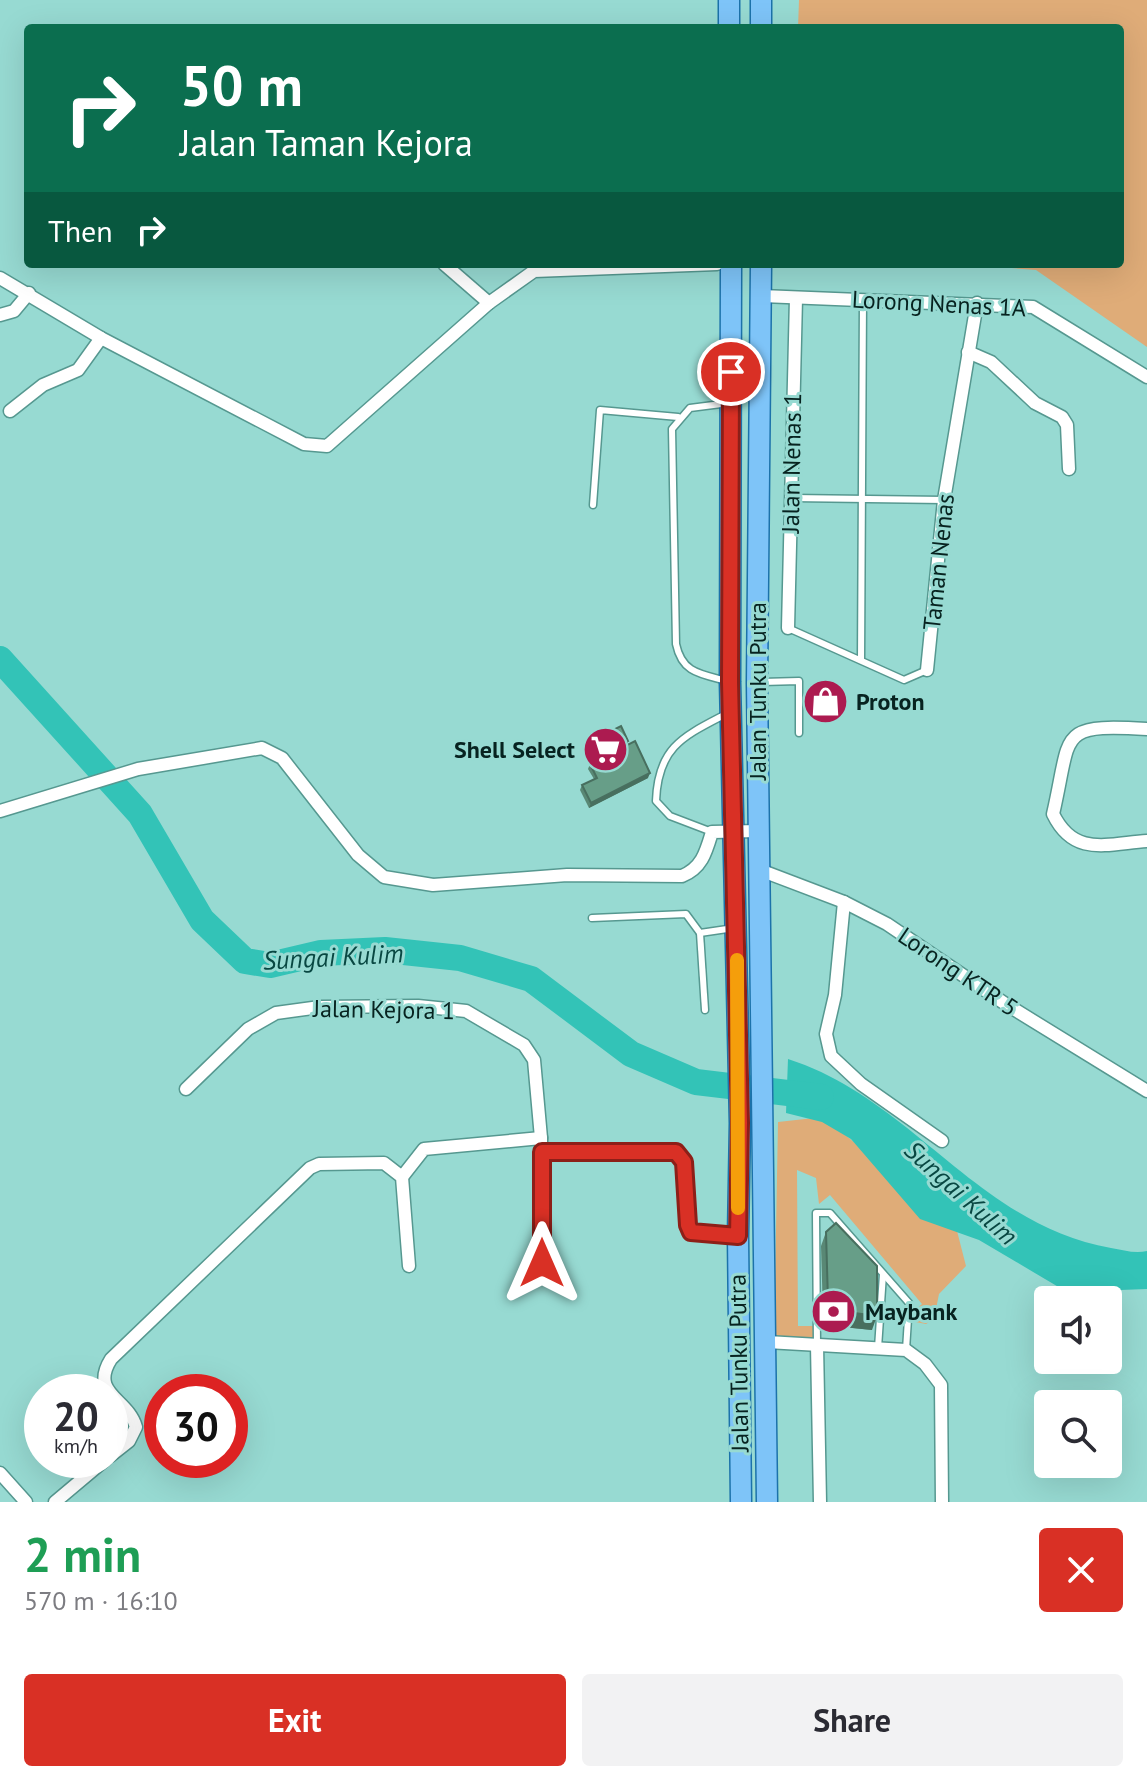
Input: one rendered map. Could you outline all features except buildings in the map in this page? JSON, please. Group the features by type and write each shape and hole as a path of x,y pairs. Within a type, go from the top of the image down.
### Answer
{"main road":[{"path":"729,0 729,24"},
{"path":"761,0 761,24"},
{"name":"Jalan Tunku Putra","path":"734,268 730,712 740,1123 738,1317 741,1502"},
{"path":"731,340 743,313 761,296 745,283 736,268"},
{"name":"Jalan Tunku Putra","path":"761,268 757,683 765,1124 767,1502"},
{"path":"738,1317 755,1316 766,1299"},
{"path":"739,1372 755,1346 767,1342"}],"street":[{"path":"449,268 489,303"},
{"path":"0,278 101,338 304,444 327,446 489,303 534,271 612,268"},
{"path":"0,315 14,311 29,293"},
{"name":"Lorong Nenas 1A","path":"761,296 1033,307 1147,377"},
{"name":"Jalan Nenas 1","path":"788,628 796,298"},
{"name":"Taman Nenas","path":"927,670 944,500 977,303"},
{"path":"10,411 43,385 78,370 101,338"},
{"path":"968,352 991,362 1035,403 1062,417 1067,425 1069,469"},
{"path":"1147,729 1093,726 1078,731 1069,742 1053,814 1069,839 1083,845 1147,841"},
{"path":"0,811 63,795 138,769 262,748 282,758 358,855 384,877 433,885 567,875 682,876 695,871 706,853 712,832 758,831"},
{"name":"Lorong KTR 5","path":"760,870 844,902 887,924 1017,1011 1147,1091"},
{"path":"844,902 835,995 826,1034 831,1056 861,1084 942,1141"},
{"name":"Jalan Kejora 1","path":"186,1089 248,1029 276,1013 320,1007 446,1007 466,1011 531,1052 542,1152 542,1263"},
{"path":"409,1266 402,1177 424,1149 541,1138"},
{"path":"542,1152 676,1152 684,1162 691,1232 738,1236"},
{"path":"104,1374 111,1359 307,1170 319,1164 384,1163 402,1177"},
{"path":"767,1342 906,1350 930,1370 941,1385 942,1502"},
{"path":"817,1345 820,1502"},
{"path":"128,1416 136,1427 128,1442"},
{"path":"0,1473 26,1502"},
{"path":"55,1502 83,1478"}],"lane":[{"path":"861,660 863,298"},
{"path":"730,682 690,672 680,661 676,644 672,429 678,417 690,408 731,403"},
{"path":"593,505 600,410 678,417"},
{"path":"791,498 944,500"},
{"name":"Taman Nenas","path":"788,628 904,680 927,670"},
{"path":"757,683 799,681 799,733"},
{"path":"712,832 670,816 656,801 656,786 665,756 676,743 730,712"},
{"path":"592,918 686,914 700,933 705,1010"},
{"path":"700,933 736,928"},
{"path":"817,1345 816,1213 830,1213 909,1303 906,1350"},
{"path":"878,1348 883,1274"}],"shaded area":[{"path":"799,0 1147,0 1147,347 1036,270 1011,268 1124,268 1124,24 798,24"},
{"path":"814,1118 830,1124 849,1138 957,1231 966,1266 939,1294 934,1319 926,1324 910,1321 912,1313 922,1304 830,1195 819,1204 816,1178 797,1170 798,1326 817,1326 817,1345 774,1341 778,1122"}],"water":[{"path":"788,1059 832,1078 872,1102 983,1189 1022,1214 1064,1235 1124,1251 1147,1251 1147,1289 1057,1286 979,1240 920,1219 851,1139 822,1122 786,1113"}],"waterway":[{"name":"Sungai Kulim","path":"0,659 140,814 202,920 245,961 270,965 321,953 385,950 460,958 531,979 631,1054 696,1082 821,1097"}],"slow traffic":[{"path":"737,960 738,1208"}],"place":[{"name":"Proton","path":"825,702"},
{"name":"Shell Select","path":"606,750"},
{"name":"Maybank","path":"834,1312"}],"route":[{"path":"542,1263 542,1152 676,1152 684,1162 691,1232 695,1235 738,1236 740,1123 730,682 731,372"}]}
